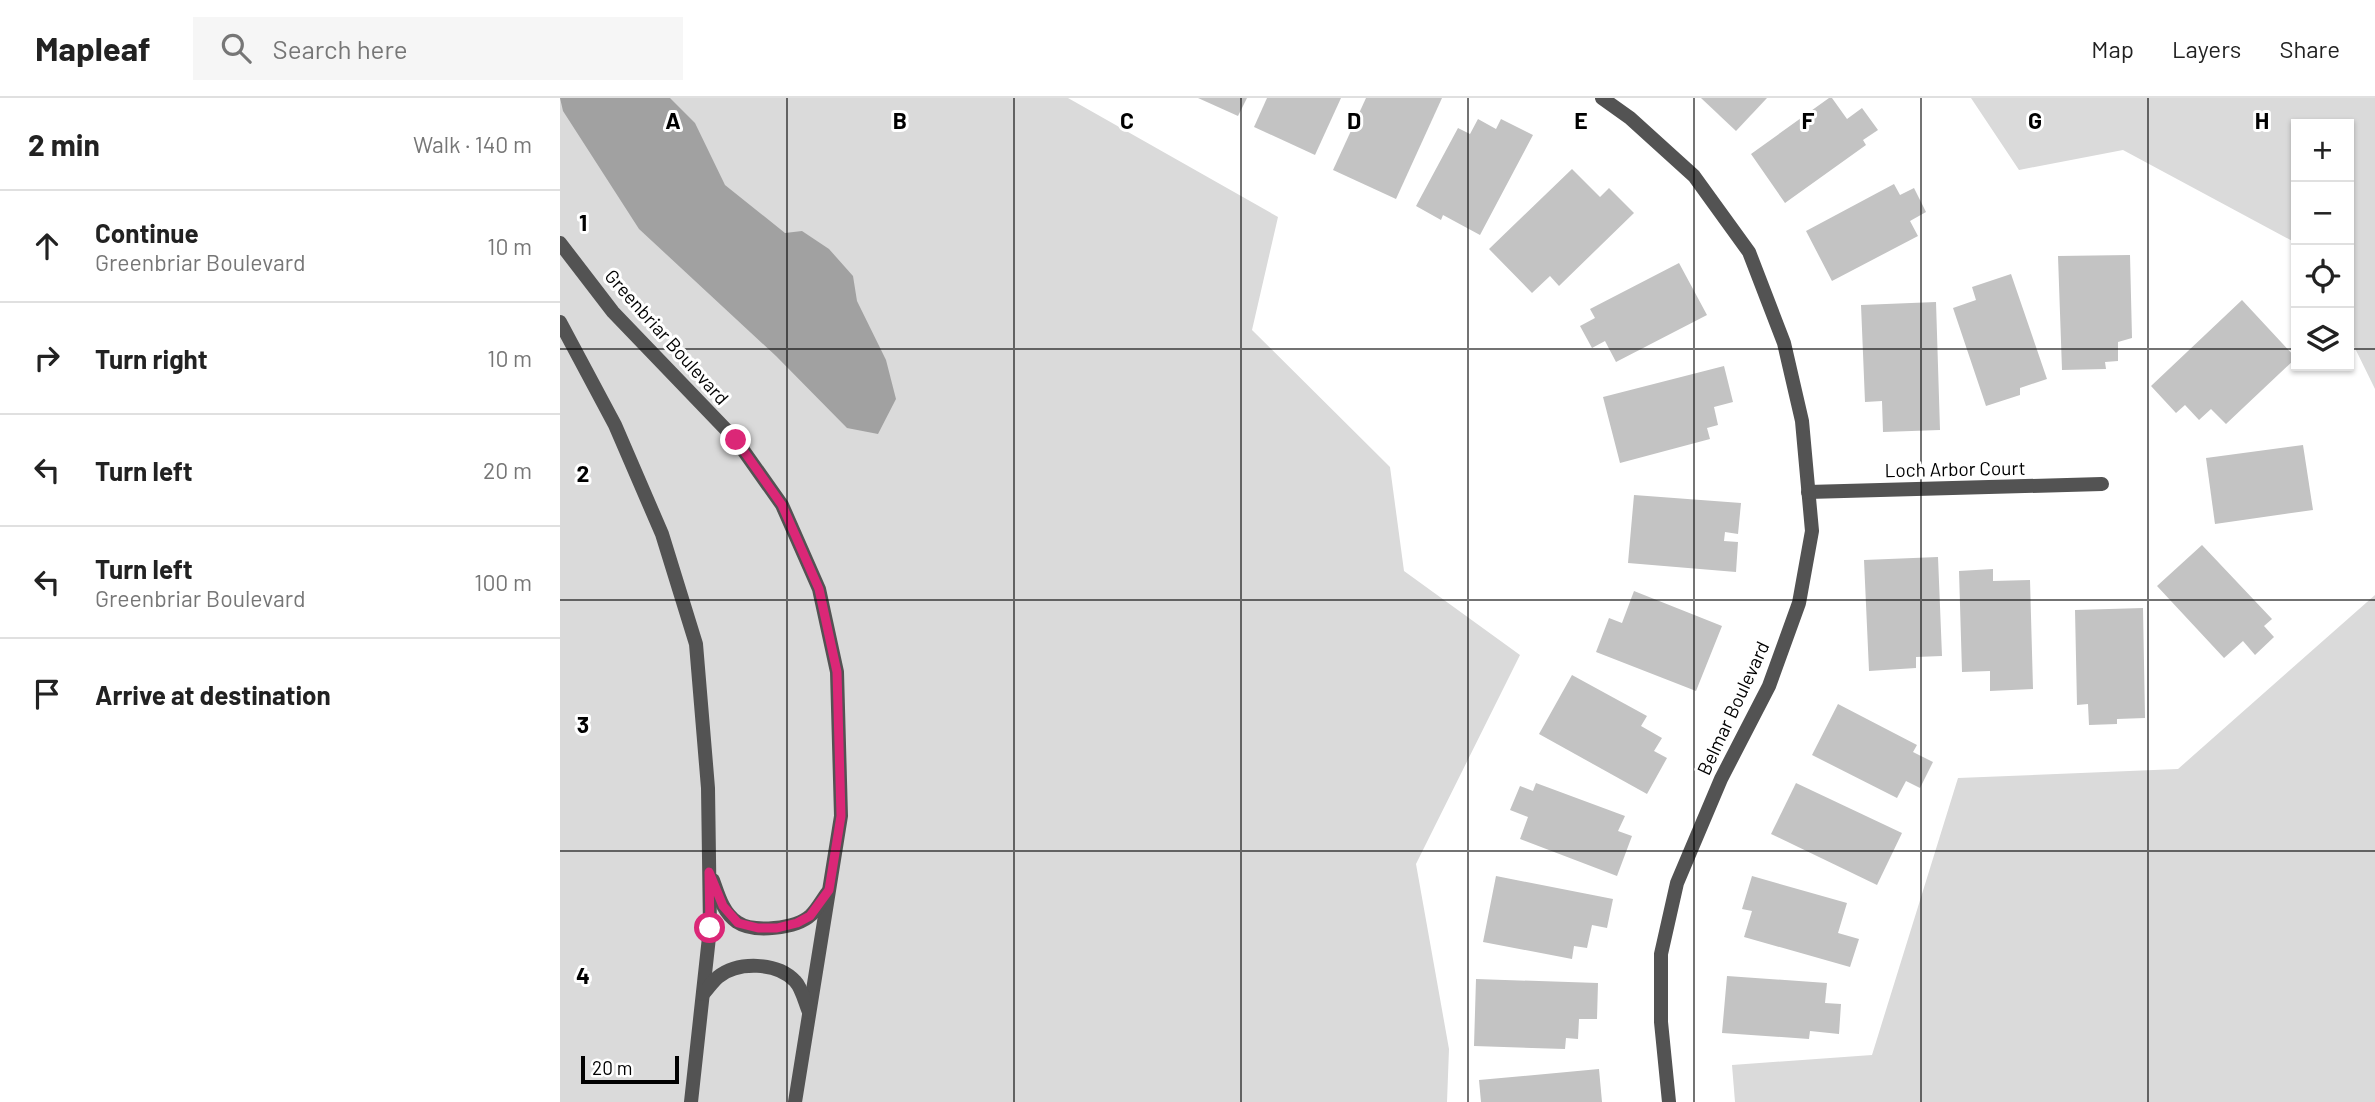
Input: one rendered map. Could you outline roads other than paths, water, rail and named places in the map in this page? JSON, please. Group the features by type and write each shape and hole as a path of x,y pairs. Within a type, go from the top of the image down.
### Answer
{"street":[{"name":"Belmar Boulevard","path":"1602,98 1630,118 1694,176 1749,252 1784,343 1802,421 1812,531 1800,603 1769,686 1721,779 1677,883 1661,954 1661,1022 1669,1102"},
{"name":"Greenbriar Boulevard","path":"560,243 612,312 736,440 782,505 819,589 837,672 841,816 795,1102"},
{"path":"560,322 615,425 662,534 696,644 708,788 710,928 691,1102"},
{"name":"Loch Arbor Court","path":"1808,492 2102,484"},
{"path":"709,872 723,906 738,923 758,928 777,928 797,923 810,916 829,890"},
{"path":"703,994 719,976 757,965 777,970 796,982 809,1013"}]}
